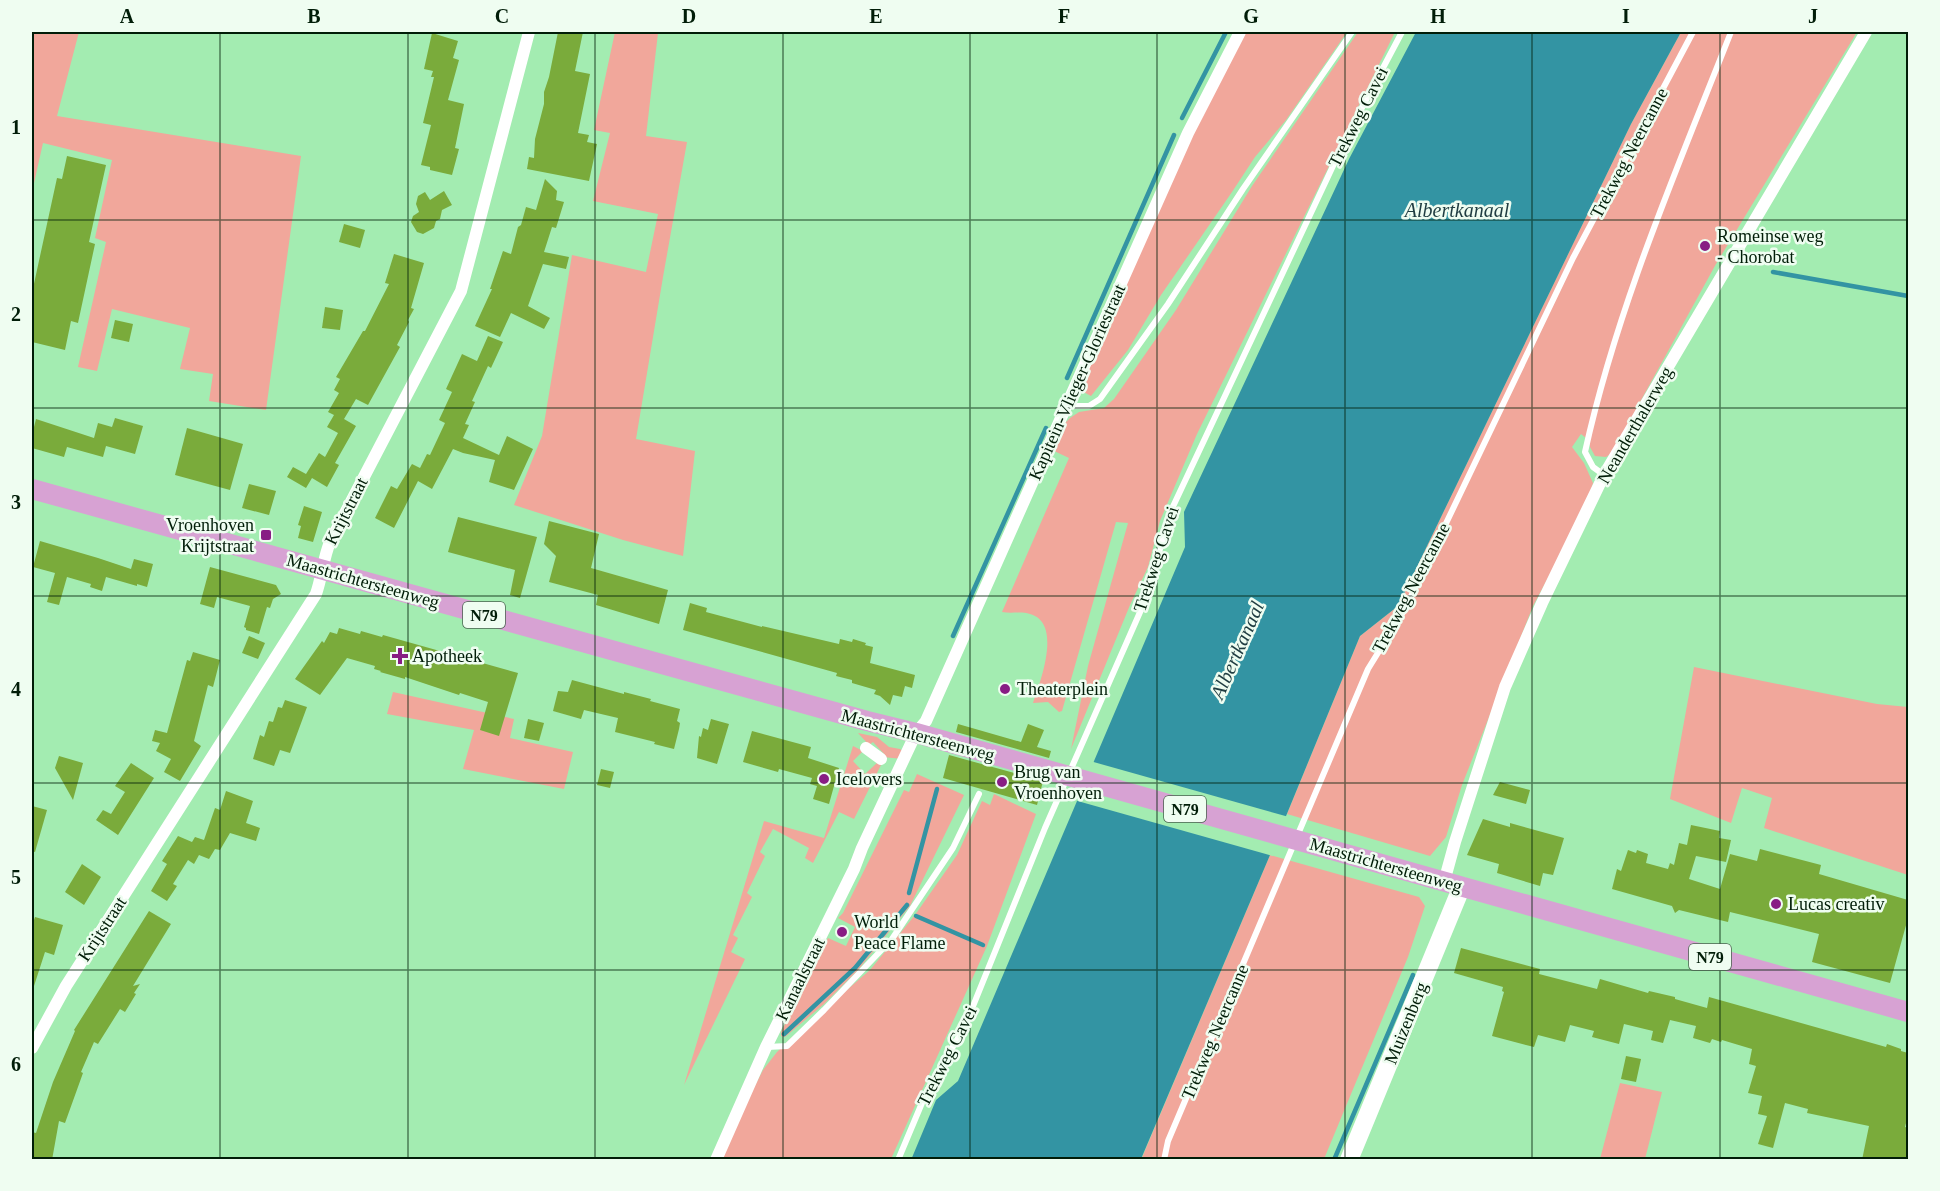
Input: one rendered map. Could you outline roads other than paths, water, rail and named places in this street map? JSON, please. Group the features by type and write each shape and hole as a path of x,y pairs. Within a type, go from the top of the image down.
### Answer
{"main road":[{"name":"Maastrichtersteenweg","path":"32,489 916,733 1908,1012"}],"street":[{"name":"Krijtstraat","path":"32,1048 66,986 316,594 324,556 330,542 461,291 529,32"},
{"name":"Kapitein-Vlieger-Gloriestraat","path":"916,733 926,721 1188,133 1240,32"},
{"name":"Neanderthalerweg","path":"1453,884 1455,842 1505,687 1542,603 1604,475 1866,32"},
{"name":"Kanaalstraat","path":"716,1160 766,1047 854,869 916,733"},
{"path":"866,748 881,759"},
{"name":"Muizenberg","path":"1349,1160 1453,884"}],"lane":[{"path":"1066,405 1089,406 1100,399 1168,304 1243,189 1352,32"},
{"name":"Trekweg Cavei","path":"898,1160 927,1090 965,1026 1045,828 1148,594 1169,515 1348,134 1402,32"},
{"name":"Trekweg Neercanne","path":"1164,1160 1168,1141 1368,669 1404,609 1572,258 1693,32"},
{"path":"1604,475 1593,466 1585,452 1595,407 1644,252 1731,32"},
{"path":"766,1047 786,1046 892,939 953,848 979,795"}],"water":[{"name":"Albertkanaal","path":"1416,32 1681,32 1631,124 1398,606 1360,636 1141,1159 911,1160 936,1100 958,1081 1185,547 1184,512 1349,159"}],"waterway":[{"path":"1182,118 1226,32"},
{"path":"1067,378 1174,135"},
{"path":"1773,272 1908,296"},
{"path":"953,636 1046,428"},
{"path":"909,893 937,789"},
{"path":"784,1034 855,968 907,905"},
{"path":"916,916 983,945"},
{"path":"1334,1160 1413,975"}],"place":[{"name":"Romeinse weg - Chorobat","path":"1705,246"},
{"name":"Vroenhoven Krijtstraat","path":"266,535"},
{"name":"Apotheek","path":"400,656"},
{"name":"Theaterplein","path":"1005,689"},
{"name":"Icelovers","path":"824,779"},
{"name":"Brug van Vroenhoven","path":"1002,782"},
{"name":"Lucas creativ","path":"1776,904"},
{"name":"World Peace Flame","path":"842,932"}]}
